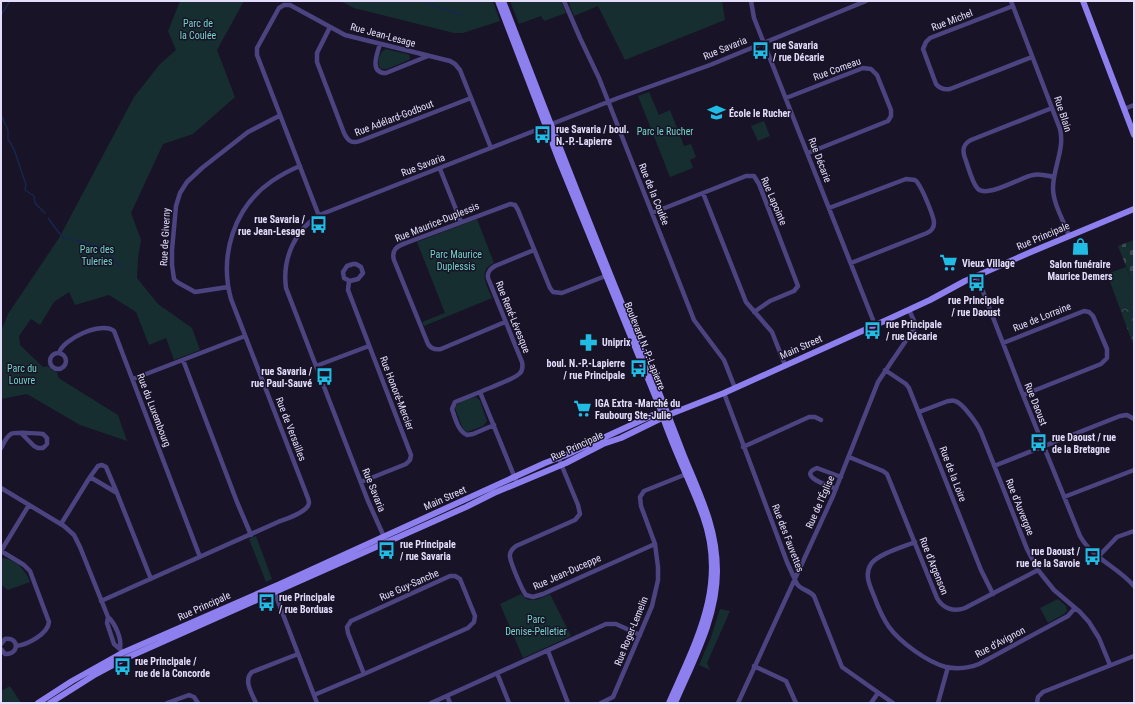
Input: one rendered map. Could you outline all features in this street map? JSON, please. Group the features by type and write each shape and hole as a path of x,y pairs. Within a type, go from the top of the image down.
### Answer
{"street":[{"name":"Boulevard N.-P.-Lapierre","path":"498,1 664,416 688,473 706,509 712,529 716,555 714,605 708,626 675,703"},
{"name":"Boulevard N.-P.-Lapierre","path":"503,1 548,126"},
{"name":"Rue de la Coulée","path":"564,1 609,102 696,324 723,359 735,388"},
{"name":"Rue Décarie","path":"751,1 753,13 764,42 875,325"},
{"name":"Rue Savaria","path":"386,542 288,295 285,278 286,262 291,247 304,228 319,216 609,102 710,65 866,1"},
{"path":"1083,1 1134,135"},
{"name":"Rue Blain","path":"1012,3 1060,129 1061,137 1053,189 1054,196 1069,236"},
{"name":"Rue Michel","path":"1012,3 930,38 924,44 924,53 936,84 939,88 944,89 950,89 1032,57"},
{"name":"Rue Jean-Lesage","path":"319,216 279,116 256,53 257,48 279,8 284,5 290,6 345,35 450,61 460,70 491,148"},
{"name":"Rue Adélard-Godbout","path":"330,27 317,53 316,60 344,133 351,142 354,143 360,141 471,98"},
{"path":"380,44 375,65 382,73 386,73 428,56"},
{"name":"Rue Comeau","path":"786,98 863,68 871,69 877,75 891,110 891,116 888,121 808,153"},
{"path":"1124,109 1134,105"},
{"path":"1052,108 970,140 965,143 963,152 975,184 979,190 982,191 991,191 1034,174 1054,177"},
{"name":"Rue de Giverny","path":"228,287 195,292 174,279 172,250 176,206 180,194 187,182 202,168 248,132 279,116"},
{"name":"Rue de Versailles","path":"101,601 305,510 308,507 309,501 245,336 228,287 226,268 230,242 235,226 243,211 256,194 268,183 300,166"},
{"path":"440,169 461,222"},
{"name":"Rue Lapointe","path":"652,213 746,176 752,176 757,179 798,286 794,291 774,299 754,312"},
{"path":"829,208 906,179 916,180 921,188 934,222 932,229 927,233 851,263"},
{"path":"703,193 746,302 772,332 785,365"},
{"name":"Rue Maurice-Duplessis","path":"505,322 438,349 432,348 428,344 394,260 393,252 401,245 504,205 513,204 518,210 550,288 556,294 608,275"},
{"name":"Rue Principale","path":"875,325 909,310 977,276 1134,209"},
{"name":"Rue René-Lévesque","path":"480,392 517,376 522,371 522,362 488,278 488,272 495,266 534,250"},
{"name":"Rue Honoré-Mercier","path":"348,281 353,281 361,277 363,270 358,265 351,264 344,269 343,276 348,281 348,290 411,453 411,457 405,465 361,482"},
{"name":"Rue Daoust","path":"977,276 1023,395 1082,540 1098,557 1121,573 1134,586"},
{"name":"Rue de l'Église","path":"738,703 836,489 878,382 914,328 915,323 909,310"},
{"name":"Rue de Lorraine","path":"1003,343 1084,311 1089,312 1094,318 1107,349 1107,358 1101,364 1023,395"},
{"name":"Main Street","path":"735,388 875,325"},
{"name":"Rue du Luxembourg","path":"59,353 64,344 76,336 86,332 109,328 114,331 200,557"},
{"path":"133,379 245,336"},
{"path":"316,366 369,346"},
{"path":"183,360 237,502 251,534"},
{"name":"Rue de la Loire","path":"885,370 908,386 981,570 993,594"},
{"name":"Rue Principale","path":"516,480 545,463 560,462 664,416 735,388"},
{"path":"494,425 473,434 467,435 461,432 452,409 455,402 480,392 494,425 516,480"},
{"name":"Rue des Fauvettes","path":"724,393 795,580 799,587 811,592 814,596 842,666 893,703"},
{"name":"Rue d'Auvergne","path":"919,412 953,400 958,402 979,428 1027,549 1038,570 1054,590 1086,618 1095,630 1110,665"},
{"path":"994,466 1123,415 1129,415 1134,419"},
{"path":"744,447 809,417 815,417 822,420"},
{"path":"1,448 11,434 16,432 22,434 43,434 47,438 47,444 43,448 38,448 22,434"},
{"name":"Rue d'Argenson","path":"848,457 887,474 937,598 944,606 951,610 961,610 1038,570"},
{"name":"Rue Jean-Duceppe","path":"560,462 578,504 580,514 575,520 516,546 511,551 510,557 526,595 533,597 541,594 655,544"},
{"path":"61,524 90,476 98,466 102,465 106,467 151,579"},
{"path":"836,489 813,480 810,474 815,469 819,469 841,477"},
{"path":"1064,497 1134,470"},
{"name":"Boulevard N.-P.-Lapierre","path":"669,703 703,624 708,606 711,582 711,558 708,532 688,473"},
{"name":"Rue Roger-Lemelin","path":"601,703 613,697 653,603 657,584 658,567 655,544 641,506 640,497 644,491 688,473"},
{"path":"90,476 117,493"},
{"name":"Main Street","path":"383,536 516,480"},
{"name":"Main Street","path":"386,542 516,480"},
{"path":"1,488 61,524 74,535 78,541 108,617 113,623 120,642 122,654"},
{"path":"16,646 24,645 44,633 48,628 49,622 30,571 24,565 1,551 29,505"},
{"path":"1098,557 1116,539 1134,531"},
{"name":"Rue Principale","path":"38,703 72,681 122,654 383,536"},
{"name":"Rue Principale","path":"50,703 96,674 122,654 275,593 386,542"},
{"name":"Rue d'Avignon","path":"915,542 876,559 869,569 868,581 883,617 895,634 930,660 948,667 968,667 979,664 1068,616 1075,608"},
{"name":"Rue Guy-Sanche","path":"314,694 364,674 471,625 475,621 475,614 460,579 456,576 450,576 350,621 347,627 348,633 364,674"},
{"path":"272,586 317,703"},
{"path":"431,703 609,624 616,624 640,635"},
{"path":"1,644 5,639 10,639 16,646"},
{"path":"1,649 5,654 10,654 14,651 16,646"},
{"path":"548,651 568,703"},
{"path":"256,703 248,682 250,673 298,654"},
{"path":"1038,703 1038,697 1043,692 1134,656"},
{"path":"754,666 786,681 796,703"},
{"path":"938,703 948,667"},
{"path":"497,673 509,703"},
{"path":"871,703 878,693"},
{"path":"167,703 189,695 194,697 198,703"},
{"path":"447,696 450,703"}],"green space":[{"path":"180,1 244,1 217,50 235,97 193,134 163,144 131,213 141,240 137,278 158,304 192,328 200,350 174,360 166,338 149,345 136,312 109,295 75,305 69,292 54,302 40,325 31,319 19,336 20,345 43,367 48,366 57,372 60,379 118,415 127,441 80,425 27,394 1,399 1,331 8,314 59,238 134,97 160,64 176,50 168,31"},
{"path":"340,1 493,1 500,21 463,33 454,33 354,8"},
{"path":"510,1 561,1 566,13 544,21 541,16 519,24"},
{"path":"568,1 722,1 725,20 625,60 598,6 574,16"},
{"path":"386,49 407,54 410,58 409,60 387,69 381,69 379,67 379,58"},
{"name":"Parc le Rucher","path":"649,92 659,115 670,110 684,146 691,144 696,157 690,160 693,168 670,177 638,96"},
{"path":"764,121 770,136 758,141 751,126"},
{"name":"Parc Maurice Duplessis","path":"477,219 494,263 489,266 485,274 486,283 492,298 424,326 422,322 445,313 417,242"},
{"path":"1134,240 1134,286 1118,246"},
{"path":"1126,267 1134,286 1134,303 1120,309 1107,274"},
{"path":"1134,303 1134,343 1133,344 1120,309"},
{"path":"476,397 480,401 487,421 483,426 467,432 463,429 455,408 461,402"},
{"path":"256,536 272,579 266,582 249,539"},
{"path":"1,559 8,559 20,566 26,573 30,582 8,590 1,585"},
{"name":"Parc Denise-Pelletier","path":"521,594 528,599 535,600 550,594 571,636 523,658 500,604"},
{"path":"1058,599 1066,606 1067,611 1048,623 1040,608"},
{"path":"720,609 730,611 707,663 710,670 699,665 711,637"},
{"path":"10,686 21,703 1,703 1,691"}],"waterway":[{"path":"1,15 10,1"},
{"path":"422,1 461,15"},
{"path":"1,115 8,130 8,139 14,149 26,184 25,190 34,196 35,203 45,213"},
{"path":"48,218 62,237 98,246 111,256 121,268"}],"place":[{"name":"rue Savaria / rue Décarie","path":"760,51"},
{"name":"École le Rucher","path":"716,113"},
{"name":"rue Savaria / boul. N.-P.-Lapierre","path":"543,135"},
{"name":"rue Savaria / rue Jean-Lesage","path":"318,225"},
{"name":"Salon funéraire Maurice Demers","path":"1080,247"},
{"name":"Vieux Village","path":"949,263"},
{"name":"rue Principale / rue Daoust","path":"976,283"},
{"name":"rue Principale / rue Décarie","path":"873,330"},
{"name":"Uniprix","path":"589,342"},
{"name":"boul. N.-P.-Lapierre / rue Principale","path":"638,369"},
{"name":"rue Savaria / rue Paul-Sauvé","path":"325,377"},
{"name":"IGA Extra -Marché du Faubourg Ste-Julie","path":"582,409"},
{"name":"rue Daoust / rue de la Bretagne","path":"1039,443"},
{"name":"rue Principale / rue Savaria","path":"387,550"},
{"name":"rue Daoust / rue de la Savoie","path":"1093,557"},
{"name":"rue Principale / rue Borduas","path":"266,603"},
{"name":"rue Principale / rue de la Concorde","path":"122,667"}],"park label":[{"name":"Parc de la Coulée","path":"198,28"},
{"name":"Parc des Tuleries","path":"97,254"},
{"name":"Parc du Louvre","path":"22,374"}]}
